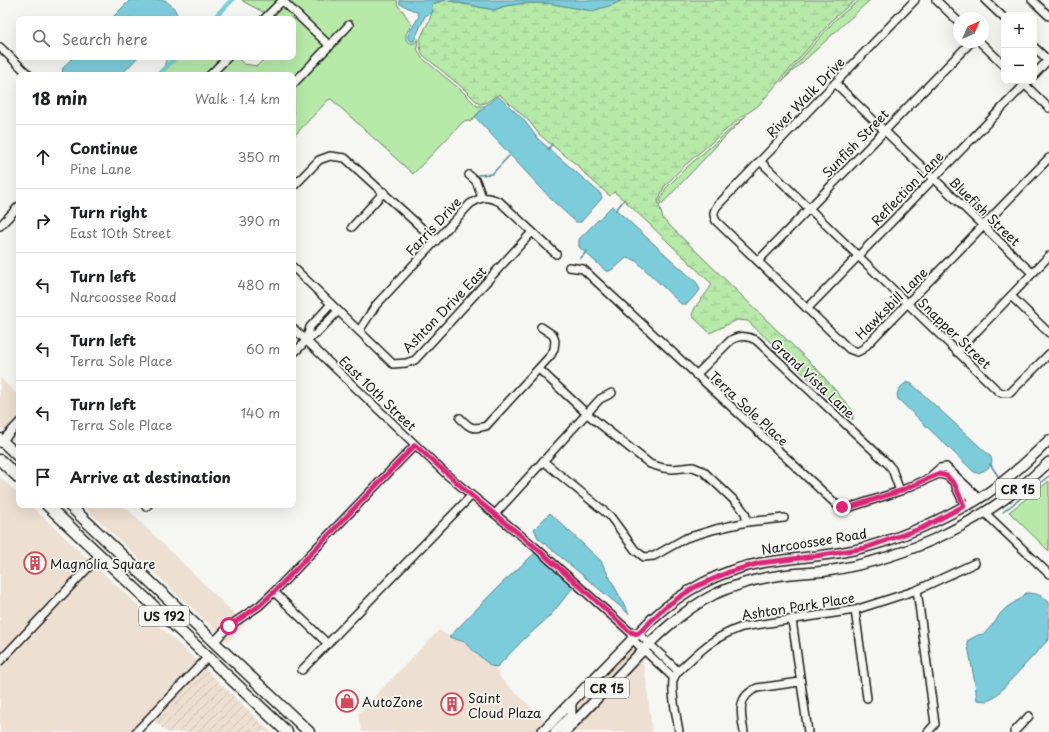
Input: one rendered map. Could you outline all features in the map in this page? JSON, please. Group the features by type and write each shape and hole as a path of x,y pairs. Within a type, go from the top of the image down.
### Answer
{"highway":[{"path":"1,441 16,454"},
{"path":"0,460 16,475"},
{"name":"US 192","path":"51,508 287,732"},
{"name":"US 192","path":"72,508 309,732"},
{"path":"100,555 117,557 188,624 195,624"},
{"path":"126,579 134,579 199,640 204,642 214,642"},
{"path":"244,691 260,700 299,732"}],"main road":[{"name":"Narcoossee Road","path":"542,732 633,635 664,608 695,587 729,572 760,563 865,548 922,528 976,500 1020,468 1049,440"},
{"name":"CR 15","path":"564,732 646,646 690,608 716,594 741,584 770,577 827,571 868,563 926,543 985,513 1029,480 1049,462"},
{"path":"976,500 985,513"},
{"path":"555,732 571,716 570,703"}],"street":[{"name":"River Walk Drive","path":"714,211 717,206 916,0"},
{"path":"936,0 953,16"},
{"path":"985,0 1001,15"},
{"path":"1032,0 1049,16"},
{"path":"267,16 281,2 285,3 330,46"},
{"path":"296,81 349,25"},
{"path":"0,47 26,72"},
{"name":"Sunfish Street","path":"758,261 964,48"},
{"path":"986,48 1001,62"},
{"path":"1035,48 1048,60 1037,72"},
{"path":"213,72 225,60"},
{"name":"Bluefish Street","path":"835,83 1032,273"},
{"name":"Reflection Lane","path":"808,308 934,178 1022,84"},
{"path":"1026,84 1049,108"},
{"path":"296,184 319,160 330,156 345,158 436,241"},
{"name":"Hawksbill Lane","path":"714,211 716,221 849,349 857,352 863,349 1049,158"},
{"name":"Snapper Street","path":"760,162 998,391 1006,394 1010,393 1049,354"},
{"path":"469,176 476,182 482,198 491,198 500,202 556,254"},
{"path":"352,227 384,192"},
{"name":"Farris Drive","path":"360,331 376,305 470,204 482,198"},
{"path":"0,226 16,209"},
{"name":"Ashton Drive East","path":"296,270 393,364 406,363 415,360 532,232"},
{"path":"957,352 1049,256"},
{"name":"Terra Sole Place","path":"569,267 583,269 836,505 851,507 900,491 924,481 940,468 946,467 975,494 976,500 970,498 947,476 939,474 930,477"},
{"path":"1011,296 1049,332"},
{"path":"306,341 310,327 331,304"},
{"path":"296,351 316,334 338,311"},
{"path":"460,418 469,427 476,428 486,426 539,369 551,355 554,349 555,341 553,335 541,327"},
{"name":"East 10th Street","path":"296,331 415,445 472,496 582,588 646,646"},
{"name":"Grand Vista Lane","path":"696,374 736,337 744,336 756,340 888,464 892,469 900,491"},
{"path":"539,369 586,413 650,464 673,469 693,467 702,471 739,505 745,513 747,522"},
{"path":"495,514 586,413 600,399 612,393"},
{"path":"1,441 16,426"},
{"path":"214,642 229,626 259,606 274,592 415,445"},
{"path":"543,461 610,516 635,550 644,557 654,556 686,538 716,529 747,522 784,518"},
{"path":"955,485 964,506"},
{"path":"302,670 472,496"},
{"path":"985,513 1049,574"},
{"path":"0,661 100,555"},
{"name":"Ashton Park Place","path":"674,678 678,671 704,647 727,632 742,627 855,610 917,590 975,563"},
{"path":"917,590 935,724 928,732"},
{"path":"274,592 328,644"},
{"path":"855,610 867,698"},
{"path":"792,620 808,732"},
{"path":"646,646 678,671"},
{"path":"646,646 674,678 673,687 679,732"},
{"path":"136,732 208,656"},
{"path":"744,732 741,705 751,690 800,682"},
{"path":"1014,732 1029,716"}],"shaded area":[{"path":"0,378 16,393 16,442 0,427"},
{"path":"0,477 16,492 16,508 33,508 200,664 135,732 0,732"},
{"path":"85,508 126,508 245,624 228,642"},
{"path":"439,630 449,637 465,642 495,667 502,680 548,723 539,732 362,732 358,714"},
{"path":"632,643 639,649 561,732 573,706"},
{"path":"641,655 646,679 652,732 568,732"},
{"path":"200,664 271,732 166,732 150,716"}],"green space":[{"path":"242,0 397,0 398,6 412,24 406,34 406,40 410,43 415,43 418,38 417,48 421,57 462,91 477,106 485,106 470,122 467,120 464,121 413,174 331,99 328,100 296,134 296,72 163,72 166,60 239,60 244,64 257,66 263,60 296,60 296,16 268,16 265,13"},
{"path":"445,0 494,10 505,6 526,3 547,3 578,7 584,10 612,5 623,0 856,0 834,18 758,106 740,118 684,166 664,187 658,201 663,219 817,369 853,411 853,420 748,321 737,320 710,333 692,316 695,308 712,284 624,200 614,192 610,196 577,165 539,134 529,121 499,94 486,103 479,104 464,89 423,55 420,48 420,42 432,12 432,4"},
{"path":"860,0 870,0 781,82 836,19"},
{"path":"747,115 661,205 660,201 666,188 686,168"},
{"path":"1049,481 1049,551 1009,512"}],"water":[{"path":"130,0 165,0 173,7 177,14 176,16 114,16"},
{"path":"399,0 445,0 432,4 433,12 425,16 414,41 411,41 408,39 408,35 419,16 417,12 400,4"},
{"path":"445,0 623,0 592,11 547,3 526,3 505,6 494,10"},
{"path":"70,60 135,60 124,72 62,72 63,68"},
{"path":"498,96 523,119 538,139 600,193 602,198 581,222 576,222 554,202 475,117 485,106"},
{"path":"612,206 697,283 700,290 687,304 681,304 635,260 626,258 615,268 607,272 579,247 579,239"},
{"path":"907,382 912,384 991,457 992,460 988,468 976,473 973,471 898,399 897,394 899,389"},
{"path":"550,513 601,561 629,614 538,538 534,529"},
{"path":"536,552 575,585 550,616 523,640 497,667 491,666 465,642 449,637 500,585"},
{"path":"1026,593 1039,595 1049,602 1049,639 994,698 987,701 977,700 967,641 978,635 984,634 1007,607 1020,599"}],"waterway":[{"path":"216,16 232,0"},
{"path":"161,72 173,60"},
{"path":"548,149 552,144"},
{"path":"478,175 492,174 509,156"},
{"path":"616,210 624,200"},
{"path":"580,259 587,251"},
{"path":"990,464 1000,479"},
{"path":"1003,512 1049,476"}],"place":[{"name":"Magnolia Square","path":"35,563"},
{"name":"AutoZone","path":"347,701"},
{"name":"Saint Cloud Plaza","path":"452,704"}],"route":[{"path":"229,626 259,606 274,592 415,445 447,475 534,546 630,632 638,634 664,608 695,587 713,578 743,567 760,563 865,548 922,528 964,506 955,485 947,476 939,474 900,491 851,507 842,507"}]}
